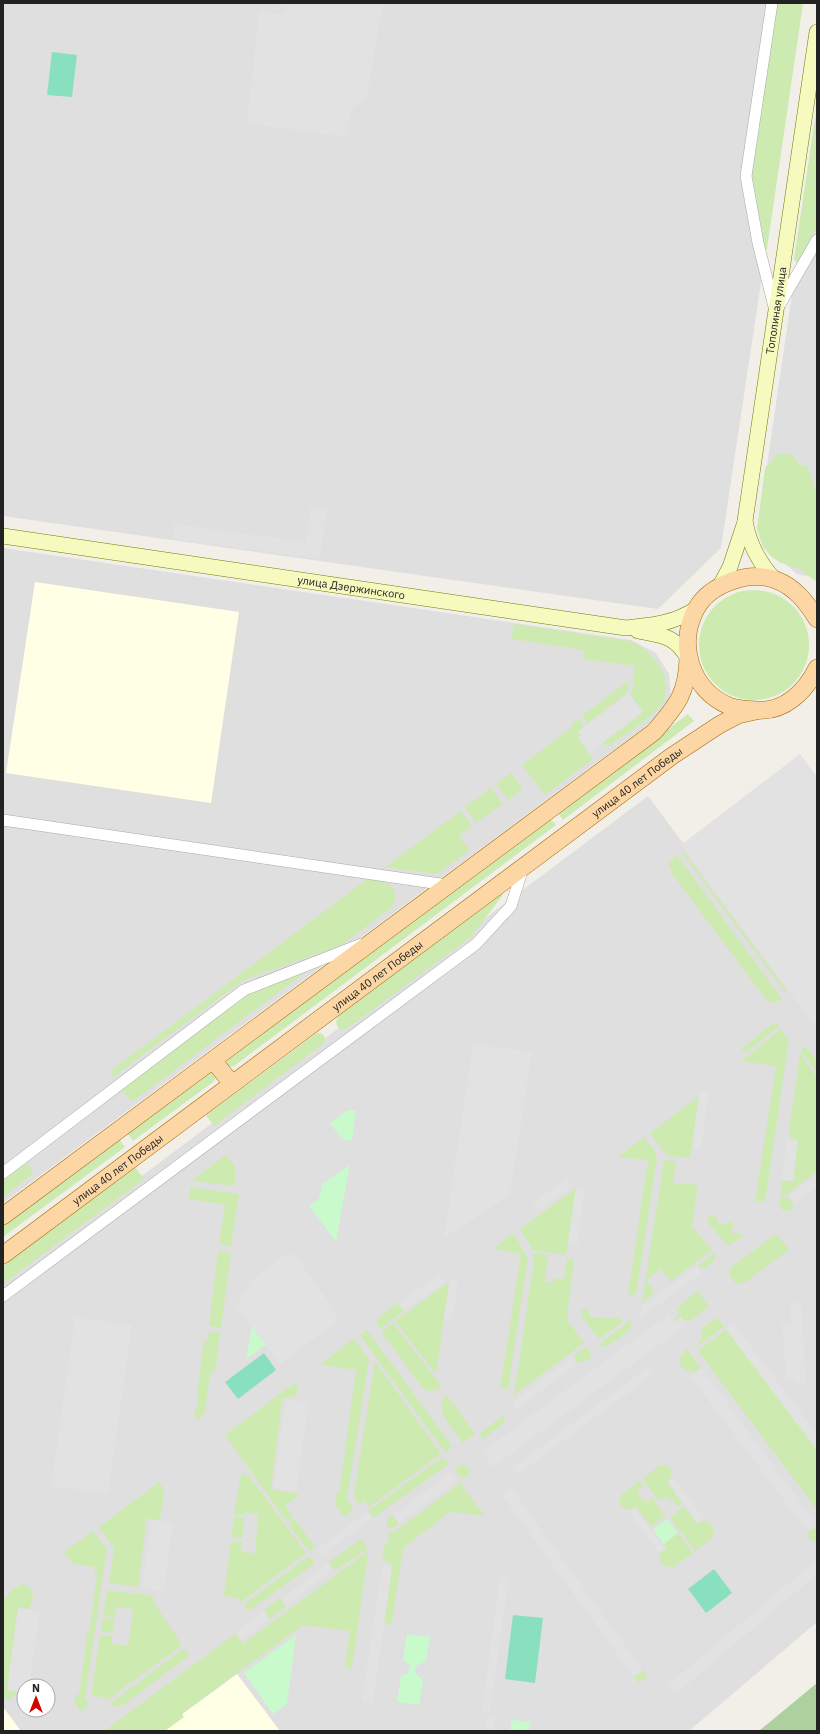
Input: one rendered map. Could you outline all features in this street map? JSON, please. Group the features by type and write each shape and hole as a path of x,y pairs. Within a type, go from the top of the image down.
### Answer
{"main road":[{"name":"Тополиная улица","path":"775,580 764,568 748,539 745,522 817,32"},
{"path":"720,586 730,567 745,522"},
{"name":"улица Дзержинского","path":"3,536 626,628 661,624 682,617 696,609"},
{"path":"3,1216 654,732 680,698 688,677 687,646 689,626 696,609 707,596 720,586 734,580 752,577 775,580 791,588 808,604 817,619"},
{"path":"798,595 817,595"},
{"path":"626,628 670,638 683,649 694,674 702,687 714,698 730,707 760,710"},
{"name":"улица 40 лет Победы","path":"3,1255 693,741 738,715 779,706 802,692 817,668"},
{"path":"213,1060 232,1084"}],"street":[{"path":"772,3 746,176 758,243 776,312"},
{"path":"776,312 817,240"},
{"path":"3,820 447,885"},
{"path":"3,1296 476,944 511,906 523,867"},
{"path":"3,1173 244,990 379,937"}],"shaded area":[{"path":"3,3 803,3 721,548 658,609 3,516"},
{"path":"288,3 361,3 383,6 366,100 353,107 346,137 247,123 259,13 283,14"},
{"path":"817,124 817,578 797,574 765,547 761,506"},
{"path":"311,506 327,508 320,559 172,539 174,524 306,542"},
{"path":"3,548 631,640 656,653 669,674 671,698 650,723 3,1203"},
{"path":"35,582 239,612 211,803 6,773"},
{"path":"629,693 643,712 589,753 578,738 581,736 578,731"},
{"path":"800,754 817,777 817,1029 681,845"},
{"path":"648,796 817,1024 817,1622 689,1731 3,1731 3,1280"},
{"path":"473,1044 532,1052 510,1195 444,1238"},
{"path":"700,1092 709,1093 701,1148 692,1147"},
{"path":"787,1138 798,1140 793,1181 782,1180"},
{"path":"817,1175 817,1187 794,1204 788,1196"},
{"path":"567,1178 572,1186 539,1211 533,1203"},
{"path":"576,1188 585,1189 577,1245 568,1244"},
{"path":"289,1253 298,1259 332,1307 338,1321 280,1364 236,1306 251,1280"},
{"path":"697,1266 702,1273 640,1318 642,1306"},
{"path":"439,1274 445,1282 404,1311 398,1303"},
{"path":"450,1280 458,1281 452,1322 444,1320"},
{"path":"801,1302 806,1383 796,1384 795,1379 786,1379 782,1324 791,1323 790,1303"},
{"path":"669,1314 674,1322 681,1317 687,1324 493,1467 482,1452"},
{"path":"75,1317 132,1325 108,1494 51,1486"},
{"path":"734,1324 817,1434 817,1450 726,1329"},
{"path":"573,1356 578,1363 513,1412 515,1400"},
{"path":"650,1366 655,1373 517,1475 512,1468"},
{"path":"701,1368 817,1524 808,1532 690,1376"},
{"path":"286,1399 309,1402 296,1492 273,1488"},
{"path":"451,1472 458,1480 399,1523 393,1515"},
{"path":"674,1478 704,1518 698,1523 668,1482"},
{"path":"511,1488 643,1670 634,1677 502,1495"},
{"path":"635,1508 665,1549 659,1553 629,1512"},
{"path":"368,1511 373,1518 322,1556 317,1549"},
{"path":"151,1520 173,1523 164,1591 142,1588"},
{"path":"817,1559 817,1574 676,1694 668,1685"},
{"path":"328,1563 333,1570 286,1606 281,1599"},
{"path":"382,1565 392,1566 373,1703 362,1702"},
{"path":"500,1576 509,1577 490,1712 482,1711"},
{"path":"18,1608 40,1611 30,1678 16,1678 16,1692 7,1690"},
{"path":"264,1611 269,1619 241,1640 236,1632"},
{"path":"237,1674 280,1731 159,1731"},
{"path":"3,1707 21,1731 3,1731"},
{"path":"487,1716 495,1717 493,1731 484,1731"}],"green space":[{"path":"777,3 803,3 767,249 765,252 750,179"},
{"path":"52,52 77,55 72,97 47,95"},
{"path":"817,106 817,226 799,260 796,262 794,259"},
{"path":"784,453 790,454 794,457 800,466 807,466 817,494 817,582 799,569 779,562 771,556 763,547 757,529 765,468 774,457"},
{"path":"754,590 775,594 785,599 793,606 800,614 805,624 809,645 805,666 800,676 793,684 785,691 775,696 754,700 733,696 723,691 715,684 708,676 703,666 699,645 703,624 708,614 715,606 723,599 733,594"},
{"path":"514,624 630,641 636,644 646,650 660,667 666,686 664,700 654,713 640,725 610,746 601,744 643,712 630,695 632,693 635,666 583,659 584,650 511,639"},
{"path":"629,680 627,693 588,723 582,716"},
{"path":"688,714 694,721 563,820 557,812"},
{"path":"578,719 584,726 578,731 581,736 578,738 593,759 545,795 522,765 573,726 572,724"},
{"path":"511,773 523,789 508,800 496,784"},
{"path":"491,788 503,804 476,823 465,807"},
{"path":"461,811 472,826 459,836 470,850 437,874 385,867"},
{"path":"550,818 556,825 234,1066 229,1067 226,1063 228,1059"},
{"path":"683,851 785,988 786,993 682,853"},
{"path":"677,855 782,999 775,1002 767,1001 673,875 668,863"},
{"path":"370,877 382,881 391,887 394,891 394,901 391,908 343,944 241,982 113,1077 109,1072"},
{"path":"502,892 502,896 471,937 345,1030 338,1028 336,1022 338,1016"},
{"path":"307,971 132,1102 121,1089 247,994"},
{"path":"775,1022 779,1026 745,1053 741,1049"},
{"path":"781,1029 789,1040 765,1202 755,1201 776,1066 741,1061"},
{"path":"317,1033 321,1033 325,1037 323,1044 214,1126 206,1115"},
{"path":"806,1047 817,1061 817,1073 801,1051"},
{"path":"800,1053 817,1078 817,1171 780,1199 782,1182 786,1180 792,1181 798,1140 791,1139 789,1132"},
{"path":"212,1072 216,1077 213,1082 133,1141 127,1133"},
{"path":"699,1096 690,1158 669,1156 664,1152 650,1133"},
{"path":"348,1110 356,1111 352,1141 342,1139 330,1123"},
{"path":"644,1137 655,1151 657,1159 636,1295 628,1294 648,1160 618,1157"},
{"path":"119,1139 125,1147 3,1237 3,1225"},
{"path":"226,1155 235,1166 235,1186 191,1181"},
{"path":"664,1160 676,1161 673,1183 698,1185 692,1227 712,1250 671,1281 661,1269 646,1280 655,1292 642,1302"},
{"path":"25,1161 34,1173 3,1197 3,1177"},
{"path":"350,1165 336,1242 309,1206 319,1199 322,1184"},
{"path":"135,1167 144,1179 3,1284 3,1266"},
{"path":"190,1187 239,1194 231,1247 219,1243 225,1205 189,1199"},
{"path":"576,1188 566,1255 533,1250 520,1229"},
{"path":"786,1197 791,1199 793,1204 791,1209 786,1211 781,1209 779,1204 781,1199"},
{"path":"707,1216 717,1217 717,1223 727,1224 727,1222 733,1222 732,1233 742,1234 742,1237 728,1246 708,1223"},
{"path":"513,1233 528,1258 508,1389 500,1388 521,1254 493,1249"},
{"path":"773,1236 778,1236 787,1247 787,1251 746,1282 738,1284 735,1283 729,1274 731,1267"},
{"path":"218,1251 231,1252 221,1328 209,1326"},
{"path":"533,1253 548,1255 545,1282 553,1283 554,1278 564,1279 567,1258 574,1259 567,1320 584,1343 514,1395 534,1260"},
{"path":"714,1253 716,1255 714,1261 710,1265 704,1268 697,1266"},
{"path":"449,1282 436,1374 395,1321"},
{"path":"698,1291 709,1307 690,1321 683,1320 675,1322 673,1320 680,1314 677,1311 680,1308 680,1305"},
{"path":"398,1303 404,1311 380,1329 376,1322 380,1316"},
{"path":"581,1309 590,1310 589,1317 621,1318 621,1323 599,1339 582,1317"},
{"path":"717,1317 724,1326 697,1347 696,1345 701,1341 703,1332 701,1329"},
{"path":"631,1320 631,1327 629,1331 608,1346 604,1347 599,1344"},
{"path":"393,1323 442,1387 429,1392 422,1387 381,1332"},
{"path":"252,1326 266,1345 246,1359"},
{"path":"726,1329 817,1450 817,1510 698,1351"},
{"path":"367,1330 452,1446 445,1452 360,1335"},
{"path":"209,1331 220,1332 216,1368 210,1375 205,1414 202,1414 201,1419 194,1418 195,1409 197,1409 198,1385 204,1341 208,1341"},
{"path":"354,1338 369,1360 347,1499 354,1509 344,1517 335,1505 336,1494 339,1493 356,1370 320,1365"},
{"path":"587,1346 591,1354 589,1359 584,1362 577,1362 573,1356"},
{"path":"687,1349 701,1368 693,1373 683,1369 679,1363 681,1355"},
{"path":"264,1353 276,1370 238,1399 225,1382"},
{"path":"375,1361 441,1454 369,1507 365,1501 359,1505 354,1495"},
{"path":"297,1383 298,1386 296,1396 282,1399 271,1489 299,1494 285,1506 293,1517 287,1522 225,1435 290,1386"},
{"path":"447,1395 475,1434 463,1443 450,1426 441,1407"},
{"path":"505,1414 504,1423 483,1439 479,1434"},
{"path":"443,1457 449,1464 373,1518 368,1511"},
{"path":"461,1464 465,1465 471,1473 462,1479 454,1469"},
{"path":"665,1465 672,1473 667,1482 682,1503 678,1507 671,1498 669,1500 666,1496 659,1501 642,1479 659,1466"},
{"path":"243,1473 249,1476 306,1553 241,1602 237,1597 234,1599 231,1595 226,1598 224,1594 231,1542 242,1542 241,1552 255,1553 258,1514 245,1512 245,1515 234,1515 240,1478"},
{"path":"639,1481 643,1486 636,1491 645,1502 652,1498 665,1516 651,1527 635,1506 630,1509 625,1509 619,1503 621,1495"},
{"path":"159,1482 164,1490 160,1520 147,1518 138,1587 109,1583 114,1548 99,1527"},
{"path":"460,1483 485,1516 450,1512 403,1548 392,1624 384,1623 392,1566 382,1558 384,1544 388,1545 389,1531 394,1532"},
{"path":"684,1507 697,1524 708,1521 714,1528 712,1539 695,1551 670,1517"},
{"path":"393,1515 399,1524 393,1528 387,1527 387,1519"},
{"path":"234,1517 244,1518 242,1538 231,1537"},
{"path":"295,1519 315,1547 309,1551 288,1524"},
{"path":"667,1519 678,1533 664,1544 653,1530"},
{"path":"817,1526 817,1542 809,1540 808,1532"},
{"path":"93,1531 107,1549 85,1699 89,1705 80,1712 73,1699 75,1700 76,1694 79,1695 87,1636 85,1636 86,1633 89,1633 97,1574 94,1573 95,1567 73,1564 64,1552"},
{"path":"678,1533 693,1553 674,1567 666,1567 659,1560 660,1553 667,1548 664,1544"},
{"path":"361,1539 368,1548 335,1571 329,1562"},
{"path":"367,1552 368,1554 352,1668 345,1667 350,1631 303,1625 182,1714 184,1717 165,1731 104,1731 235,1634 243,1644"},
{"path":"309,1556 315,1563 252,1609 248,1610 244,1608 247,1602"},
{"path":"714,1569 732,1593 706,1613 688,1589"},
{"path":"23,1584 27,1586 32,1591 33,1598 29,1609 18,1608 7,1690 16,1691 16,1695 7,1701 3,1695 3,1600"},
{"path":"107,1590 154,1596 153,1601 182,1645 106,1701 103,1696 99,1699 96,1694 91,1697 100,1635 112,1636 112,1643 128,1646 133,1609 116,1607 115,1618 103,1616"},
{"path":"280,1598 286,1607 270,1619 264,1610"},
{"path":"513,1615 543,1618 535,1683 505,1679"},
{"path":"103,1618 114,1620 113,1633 101,1631"},
{"path":"407,1634 430,1637 426,1661 416,1666 415,1673 423,1680 419,1705 397,1702 401,1676 409,1673 410,1665 403,1660"},
{"path":"296,1635 287,1704 273,1714 244,1673"},
{"path":"184,1648 190,1655 125,1704 116,1707 110,1704"},
{"path":"643,1670 648,1676 639,1683 634,1677"},
{"path":"817,1683 817,1731 759,1731"},
{"path":"512,1720 530,1722 529,1731 510,1731"}]}
